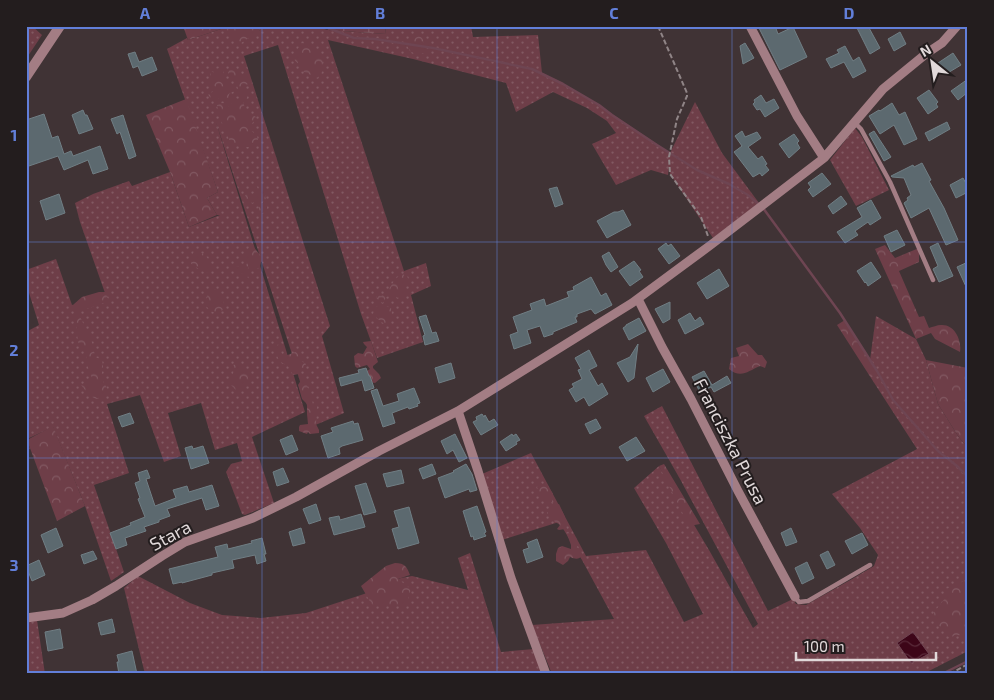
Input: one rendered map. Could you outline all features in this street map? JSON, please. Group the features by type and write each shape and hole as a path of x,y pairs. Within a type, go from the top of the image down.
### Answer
{"street":[{"path":"26,77 60,26"},
{"path":"750,26 798,116 824,158"},
{"path":"546,674 511,578 458,411 638,299 824,158 883,89 926,53 942,43 957,26"},
{"name":"Franciszka Prusa","path":"638,299 795,597"},
{"name":"Stara","path":"26,618 64,613 92,600 185,542 253,518 458,411"}],"lane":[{"path":"855,123 890,182 933,280"},
{"path":"795,597 799,602 808,601 870,565"}],"path":[{"path":"658,26 687,93 677,119 669,157 670,174 701,217 712,244"},
{"path":"950,674 968,664"}],"green space":[{"path":"26,26 32,26 42,35 26,59"},
{"path":"183,26 261,26 259,31 241,43 224,28 188,40"},
{"path":"261,26 313,26 328,30 386,34 385,26 471,26 473,37 538,35 542,73 585,96 670,153 695,102 722,153 759,203 713,238 670,174 669,167 668,175 651,170 616,185 592,144 616,133 607,121 587,108 553,92 516,112 506,83 328,40 404,271 426,263 431,286 411,295 423,342 377,358 361,314 278,45 244,56 330,326 322,336 344,413 313,426 291,351 216,122 305,412 252,437 274,503 245,515 242,514 226,472 231,464 242,461 237,443 215,450 201,403 168,413 181,456 164,462 140,395 107,404 129,473 94,485 124,572 111,581 85,506 53,427 27,439 30,449 26,450 26,332 39,325 26,283 26,270 56,259 72,305 105,293 75,203 93,194 129,181 132,186 170,172 189,227 220,215 217,215 207,198 218,192 167,49 187,38 188,40 224,28 259,31"},
{"path":"326,26 385,26 386,34 328,30"},
{"path":"417,32 423,36 424,53 417,55 410,51 406,44 411,36"},
{"path":"302,43 320,52 324,58 322,72 317,78 302,71 299,64 295,61 294,54"},
{"path":"235,66 240,74 249,74 252,83 245,85 247,98 244,101 244,106 247,111 256,117 249,129 258,138 258,143 254,147 246,147 244,144 238,146 231,144 221,121 217,105 223,103 231,108 232,104 222,98 214,101 208,95 216,89 214,85 209,87 211,71 215,73 216,69 221,68 224,75 220,78 223,81 226,79 227,86 230,85 234,91 229,94 231,100 234,98 242,100 235,80 228,73 230,68"},
{"path":"186,99 218,192 207,198 217,215 189,227 170,172 146,115"},
{"path":"855,128 862,137 889,190 856,206 830,160"},
{"path":"256,185 258,189 264,187 267,200 267,211 259,215 257,209 264,201 262,199 252,203 245,196 248,191 250,195 255,193"},
{"path":"885,245 895,258 919,248 919,262 899,271 919,317 924,316 929,328 946,325 954,330 959,338 960,352 935,339 931,333 916,339 875,249"},
{"path":"250,246 253,246 263,261 257,269 249,267 247,270 249,276 247,277 249,278 246,282 241,280 245,276 236,272 233,268 237,266 241,268 247,264 245,254"},
{"path":"196,250 208,259 210,269 208,273 191,264 193,253"},
{"path":"402,274 407,276 409,281 404,283 404,288 407,291 403,296 398,298 392,294 386,297 383,303 376,298 378,295 384,294"},
{"path":"215,289 224,302 223,308 218,314 206,306 208,291"},
{"path":"105,292 109,301 78,312 93,345 95,357 102,360 101,378 110,393 96,399 89,395 81,385 92,379 86,361 87,351 78,342 74,304 82,297"},
{"path":"379,305 391,308 391,317 386,324 373,314 375,308"},
{"path":"876,316 916,339 926,360 938,404 958,436 968,448 968,651 923,674 552,674 532,625 614,619 559,522 502,540 482,474 531,453 586,556 646,550 684,622 703,614 666,543 634,488 659,466 753,628 758,624 644,416 662,406 768,611 793,599 796,604 806,605 874,566 878,555 860,528 832,494 917,449 871,378 877,371 870,360"},
{"path":"845,320 878,372 871,378 837,325"},
{"path":"371,341 378,362 373,368 381,378 375,383 369,382 367,371 370,369 367,365 357,368 355,366 354,356 358,353 363,354 367,347 363,342"},
{"path":"280,344 282,347 279,348 285,356 298,351 300,360 306,364 305,370 299,369 299,374 293,375 288,366 282,363 278,357 275,348"},
{"path":"748,344 758,355 762,355 767,362 765,368 760,366 741,374 733,372 729,369 731,358 739,356 736,348"},
{"path":"926,360 968,368 968,448 958,436 938,404"},
{"path":"237,364 245,368 250,382 245,387 236,390 230,384 234,370 233,365"},
{"path":"303,377 313,405 317,406 316,424 319,433 310,434 308,432 307,434 299,431 300,425 308,424 307,404 302,399 298,385"},
{"path":"53,426 85,506 57,521 27,440"},
{"path":"664,464 700,524 689,526 659,466"},
{"path":"540,483 548,486 553,494 552,499 556,505 559,504 565,517 568,531 583,555 577,559 570,557 563,565 556,561 558,548 562,546 571,549 571,545 565,529 557,529 560,525 547,513 553,504 552,502 546,502 542,498 537,487"},
{"path":"470,553 501,652 534,649 544,674 145,674 124,588 138,576 190,603 222,615 261,618 306,613 364,594 401,578 412,576 468,590 458,558"},
{"path":"395,563 405,566 410,575 398,579 411,589 406,606 372,605 361,586 386,566"},
{"path":"968,578 968,631 966,634 949,637 932,615 946,597 946,589"},
{"path":"26,610 37,620 45,674 26,674"}],"water":[{"path":"913,632 929,654 911,663 897,643"}],"building":[{"path":"758,26 775,26 778,34 793,27 807,57 780,70"},
{"path":"856,26 868,26 880,48 870,54"},
{"path":"900,32 906,44 894,51 888,39"},
{"path":"745,43 754,58 743,64 740,46"},
{"path":"845,46 853,61 859,57 866,71 853,78 844,62 831,68 826,59 839,53 837,50"},
{"path":"135,52 139,62 152,57 157,70 142,76 138,66 133,68 128,54"},
{"path":"953,53 961,65 946,74 938,63"},
{"path":"968,79 968,92 958,100 951,91"},
{"path":"929,90 938,102 936,104 938,107 928,114 917,98"},
{"path":"761,95 766,103 774,99 779,108 765,117 760,109 757,110 753,104 754,100"},
{"path":"892,103 899,115 905,112 917,139 904,145 894,125 880,134 869,116"},
{"path":"83,110 93,129 79,134 72,115"},
{"path":"44,114 52,138 58,136 64,154 71,151 73,156 100,146 108,169 93,174 88,160 64,170 58,156 26,167 26,120"},
{"path":"123,115 136,156 129,159 120,132 117,134 111,119"},
{"path":"947,122 950,129 929,141 925,133"},
{"path":"742,131 745,137 757,132 761,138 748,147 758,159 762,156 767,164 765,165 769,170 762,176 760,173 753,177 734,152 742,146 735,136"},
{"path":"874,131 891,157 884,161 869,134"},
{"path":"794,134 799,141 797,143 800,148 789,158 779,144"},
{"path":"922,163 958,240 946,245 929,208 911,218 904,203 911,195 904,178 891,176 913,165 914,167"},
{"path":"822,173 831,184 813,197 808,190 811,187 808,183"},
{"path":"963,178 968,187 968,192 956,198 950,185"},
{"path":"557,187 563,204 555,207 549,189"},
{"path":"59,194 65,213 46,220 40,201"},
{"path":"841,196 847,204 833,214 828,206"},
{"path":"871,200 881,218 870,225 868,222 855,231 858,235 845,243 837,232 862,217 857,208"},
{"path":"623,210 631,225 607,238 597,221 614,212"},
{"path":"897,230 905,245 891,252 884,236"},
{"path":"666,243 668,246 671,244 680,256 669,264 658,249"},
{"path":"938,243 953,276 939,282 933,269 938,266 930,247"},
{"path":"609,252 618,267 611,272 602,256"},
{"path":"634,261 641,270 639,271 643,277 630,286 619,271"},
{"path":"871,262 881,277 868,286 857,271"},
{"path":"968,262 968,291 957,267"},
{"path":"719,269 729,286 707,299 697,283"},
{"path":"591,277 601,296 606,293 612,305 595,314 591,309 577,314 577,317 575,317 577,322 544,337 540,326 527,330 531,343 514,349 510,335 518,332 513,317 532,310 530,304 544,299 546,306 569,297 567,292 574,290 573,287"},
{"path":"670,302 670,319 663,323 655,309"},
{"path":"690,313 695,321 700,317 704,324 685,334 678,320"},
{"path":"426,315 432,333 436,332 439,341 425,345 423,336 425,335 419,317"},
{"path":"639,318 646,331 629,340 623,328"},
{"path":"638,344 634,378 628,382 617,363 630,357"},
{"path":"589,350 597,366 589,370 598,386 602,383 608,394 589,406 584,397 576,402 569,390 574,387 572,384 582,379 578,370 581,369 575,358"},
{"path":"451,363 455,378 439,383 435,368"},
{"path":"366,368 374,388 365,391 362,380 341,386 339,378 359,373 358,370"},
{"path":"663,369 670,382 653,392 646,378"},
{"path":"704,371 712,385 727,376 731,383 714,392 711,387 700,392 692,377"},
{"path":"414,388 420,403 417,404 418,406 409,409 408,407 392,413 395,423 383,427 371,391 377,389 383,406 399,401 397,394"},
{"path":"130,413 134,423 122,427 118,417"},
{"path":"482,414 484,417 485,415 489,422 494,419 498,425 481,435 473,422 477,420 476,417"},
{"path":"596,419 601,428 590,434 585,424"},
{"path":"353,421 354,424 358,423 363,440 342,446 339,448 340,454 328,458 321,436 333,432 331,428"},
{"path":"455,434 467,458 459,462 453,450 447,454 441,441"},
{"path":"512,434 513,436 516,434 520,440 506,451 500,442"},
{"path":"292,435 298,450 286,455 280,440"},
{"path":"636,437 645,451 627,461 619,447"},
{"path":"192,446 193,449 203,446 209,463 191,469 185,448"},
{"path":"432,464 436,474 423,479 419,469"},
{"path":"466,464 472,474 477,490 470,492 469,489 445,498 438,478 454,472"},
{"path":"283,468 289,482 277,486 273,472"},
{"path":"147,470 150,478 146,479 155,506 176,498 173,490 187,486 189,492 212,485 219,506 206,510 202,498 167,509 170,516 144,527 146,531 125,538 127,545 116,549 110,533 145,517 138,499 140,498 135,483 140,481 138,473"},
{"path":"401,470 404,483 387,487 383,474"},
{"path":"366,483 376,512 364,515 355,486"},
{"path":"316,504 321,520 309,524 303,509"},
{"path":"477,506 486,536 474,540 473,536 471,537 463,511"},
{"path":"409,507 419,543 398,549 392,529 399,527 394,511"},
{"path":"361,514 365,527 334,535 329,518 339,516 340,520"},
{"path":"56,528 63,546 48,553 41,535"},
{"path":"301,528 305,543 293,546 289,532"},
{"path":"791,528 797,542 786,546 781,533"},
{"path":"862,533 868,545 852,554 845,541"},
{"path":"262,538 266,561 257,564 255,555 232,560 234,568 173,584 169,569 218,557 215,547 227,544 228,549 252,543 251,541"},
{"path":"537,539 543,557 527,563 523,550 529,548 527,543"},
{"path":"93,551 97,559 84,564 81,555"},
{"path":"828,551 835,565 827,569 820,555"},
{"path":"39,560 45,575 32,581 26,566"},
{"path":"807,562 814,578 802,584 795,568"},
{"path":"112,619 115,632 101,635 98,623"},
{"path":"60,629 63,648 48,651 45,632"},
{"path":"132,651 137,674 119,674 117,655"}],"waterway":[{"path":"192,27 196,26"},
{"path":"323,26 354,38 375,39 433,48 532,69 599,105 697,170 729,184 748,195 763,208 840,313 893,400 938,451 968,477"},
{"path":"942,674 968,661"}]}
